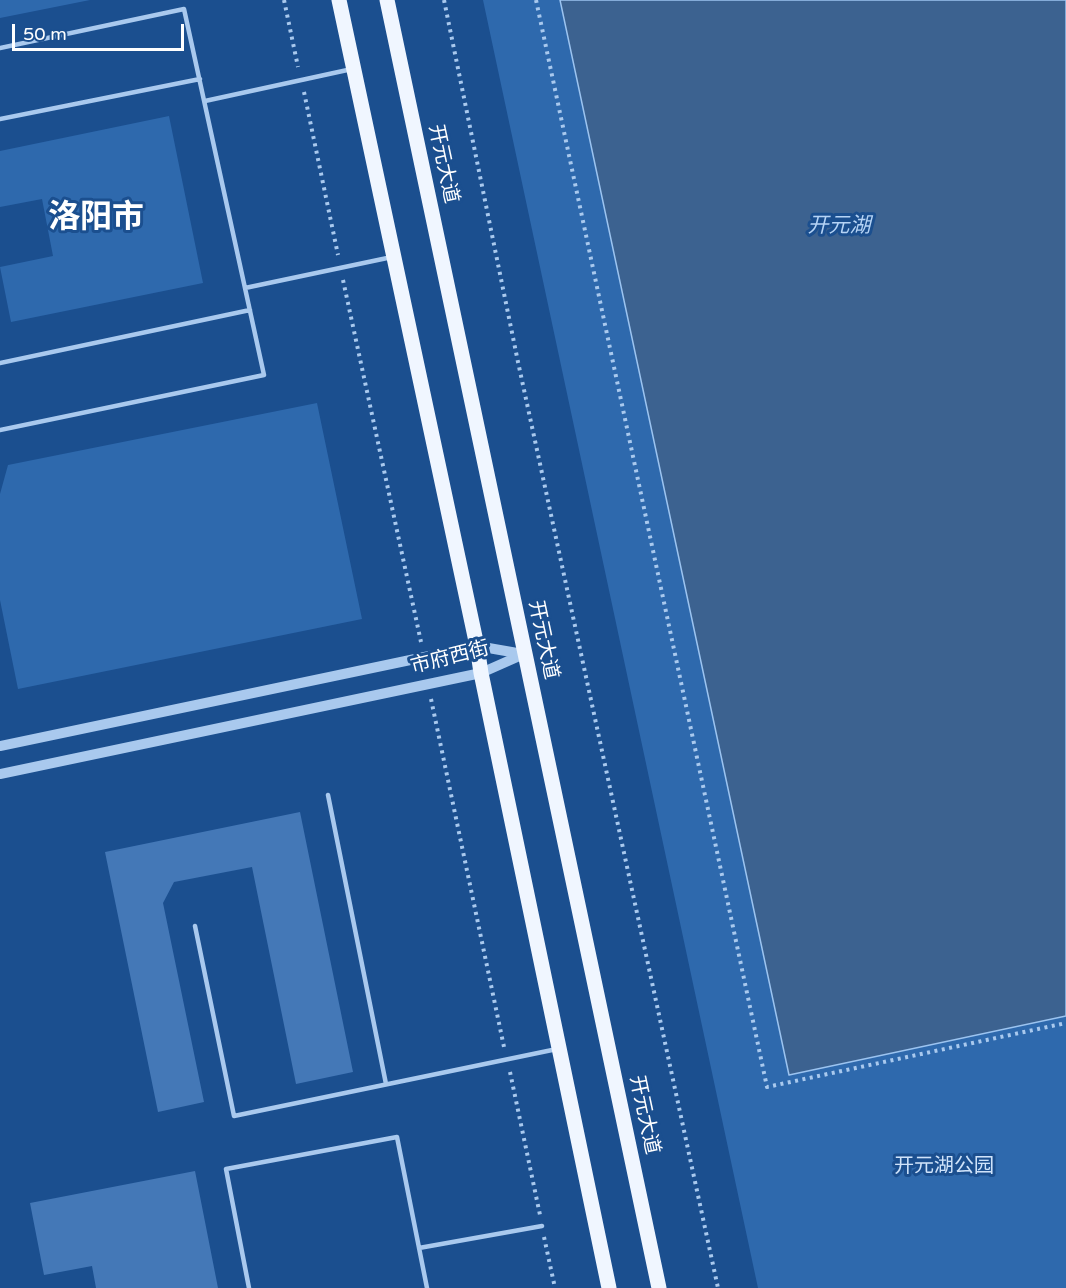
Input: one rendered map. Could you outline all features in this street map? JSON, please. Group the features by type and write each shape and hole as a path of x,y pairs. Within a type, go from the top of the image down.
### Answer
{"main road":[{"path":"339,0 477,646 609,1288"},
{"name":"开元大道","path":"387,0 659,1288"}],"street":[{"name":"市府西街","path":"0,746 477,646 524,654"},
{"name":"市府西街","path":"0,774 481,673 524,654"}],"lane":[{"path":"0,48 184,9 264,375 0,430"},
{"path":"205,101 353,69"},
{"path":"0,119 200,79"},
{"path":"245,288 393,257"},
{"path":"0,363 250,310"},
{"path":"328,795 386,1084"},
{"path":"195,926 234,1116 560,1049"},
{"path":"249,1288 226,1169 397,1137 427,1288"},
{"path":"419,1248 542,1226"}],"path":[{"path":"444,0 518,362 718,1288"},
{"path":"536,0 766,1087 1066,1023"}],"green space":[{"path":"0,0 90,0 0,18"},
{"name":"开元湖公园","path":"483,0 560,0 789,1075 1066,1016 1066,1288 758,1288"},
{"path":"169,116 203,283 11,322 0,267 53,256 42,199 0,207 0,151"},
{"path":"317,403 362,619 18,689 0,600 0,494 8,465"}],"water":[{"name":"开元湖","path":"560,0 1066,0 1066,1016 789,1075"}],"building":[{"path":"300,812 353,1072 296,1084 252,867 174,882 163,903 204,1102 158,1112 105,852"},
{"path":"195,1171 218,1288 96,1288 92,1266 44,1275 30,1203"}],"district":[{"name":"洛阳市","path":"96,219"}]}
